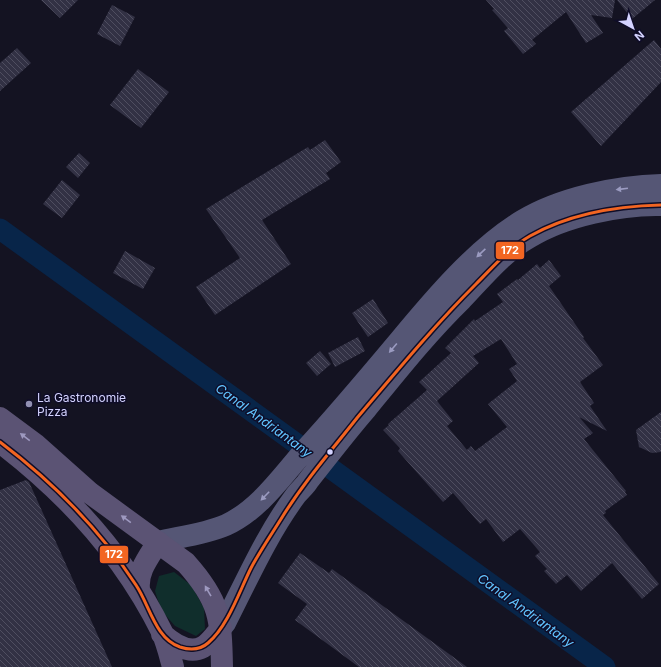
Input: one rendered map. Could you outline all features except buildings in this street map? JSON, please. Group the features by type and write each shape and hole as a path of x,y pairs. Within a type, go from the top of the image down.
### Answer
{"main road":[{"path":"0,418 35,444 90,492 186,563 205,586 213,600 221,628 222,667"},
{"path":"0,442 23,459 79,512 112,552 139,589 162,634 173,667"},
{"path":"139,589 139,578 142,566 158,542"},
{"path":"162,634 176,645 194,649 203,647 221,628"}],"street":[{"path":"221,628 225,623 251,569 296,495 307,483 338,427 426,308 478,256 508,230 540,212 576,199 618,189 661,185"},
{"path":"158,542 197,534 226,525 250,510 263,498 290,467 338,427 397,370 445,316 507,253 519,244 548,226 576,218 616,209 661,205"}],"green space":[{"path":"174,572 191,585 204,608 205,629 196,636 175,626 161,610 155,591 159,576"}],"waterway":[{"name":"Canal Andriantany","path":"0,229 605,667"}],"transit line":[{"name":"172","path":"0,442 39,473 91,526 136,585 159,629 165,636 172,643 180,647 187,649 202,647 215,636 227,618 258,555 298,493 318,467 357,418 415,350 460,300 502,258 515,246 530,236 561,222 610,209 661,205"}],"place":[{"name":"La Gastronomie Pizza","path":"29,404"}]}
